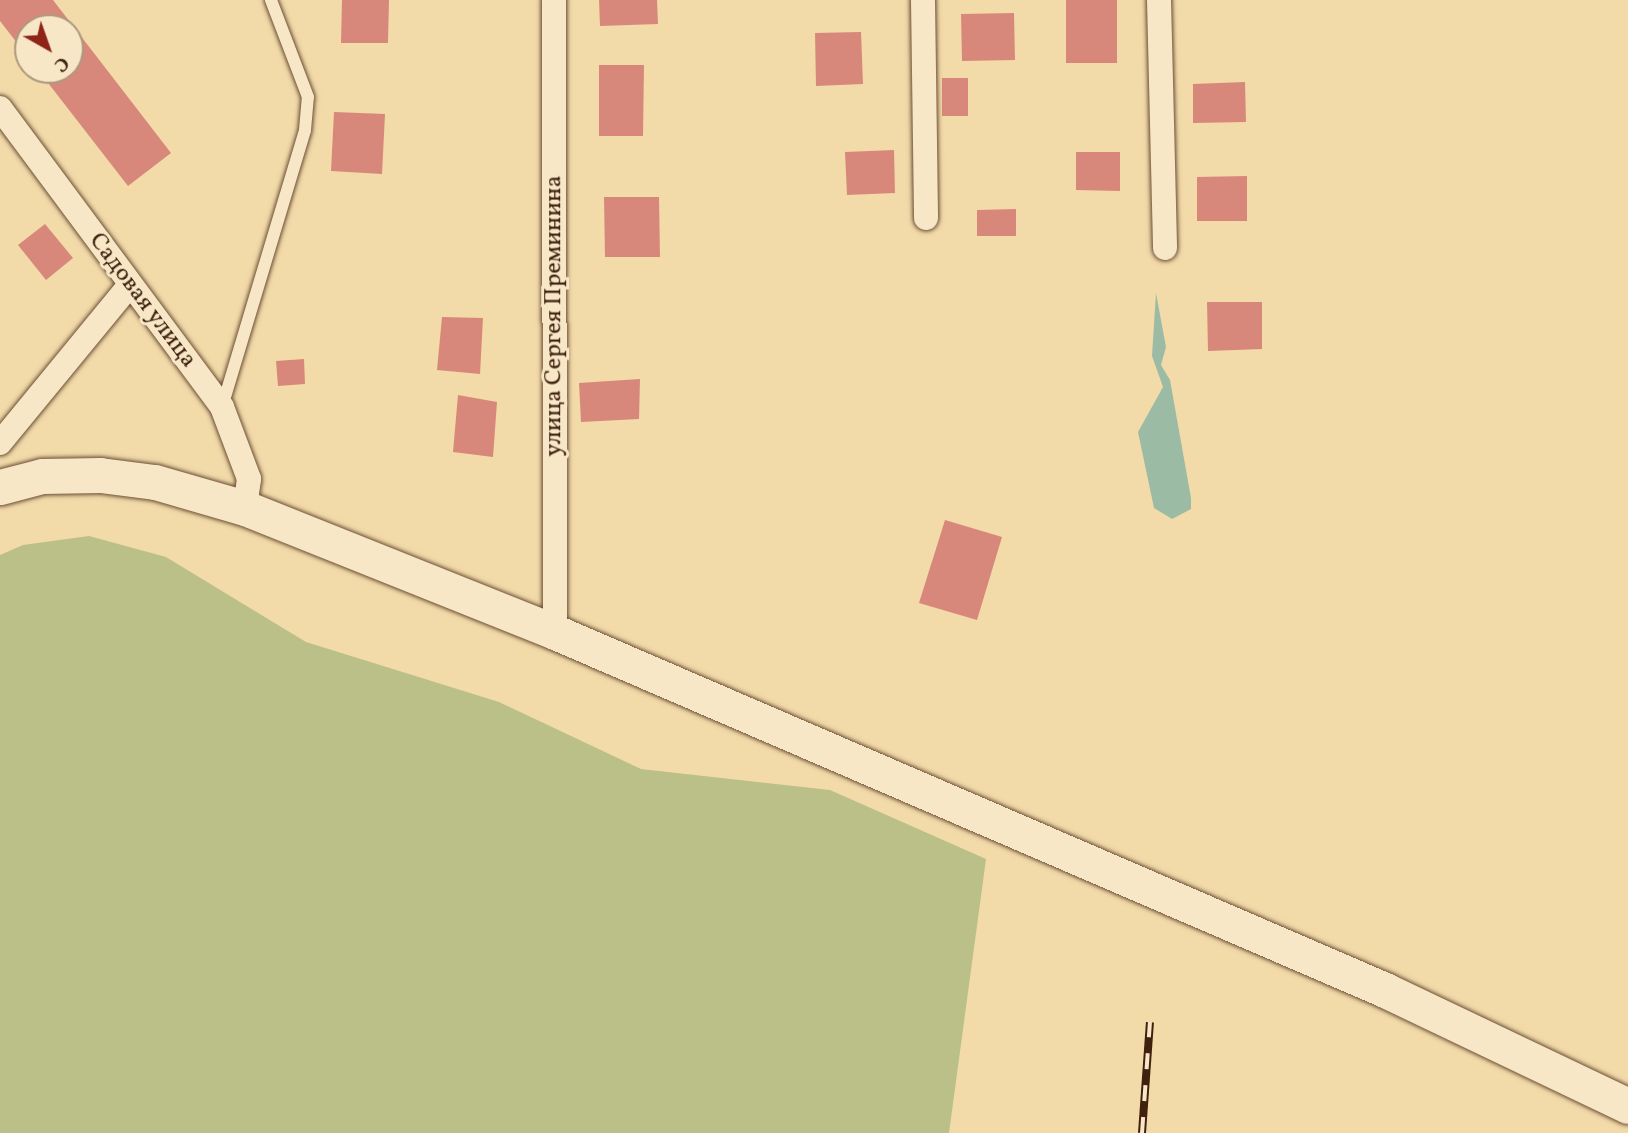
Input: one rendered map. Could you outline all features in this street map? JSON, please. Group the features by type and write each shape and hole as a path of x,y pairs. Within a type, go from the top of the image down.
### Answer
{"street":[{"name":"улица Сергея Преминина","path":"554,0 555,632"},
{"path":"923,0 926,218"},
{"path":"1159,0 1165,248"},
{"name":"Садовая улица","path":"0,108 129,286 222,407 247,469 245,509"},
{"path":"0,443 129,286"},
{"path":"0,487 42,475 100,475 156,482 245,509 555,632 1385,990 1628,1106"}],"lane":[{"path":"222,407 305,130 308,97 271,0"}],"green space":[{"path":"89,536 166,557 306,642 499,702 641,769 830,790 986,859 949,1133 0,1133 0,555 23,545"}],"shaded area":[{"path":"1156,293 1166,347 1161,365 1170,380 1191,498 1191,509 1172,519 1154,508 1138,432 1163,387 1152,356"}],"building":[{"path":"0,0 53,0 64,14 14,14 14,39 0,21"},
{"path":"342,0 389,0 388,43 341,43"},
{"path":"599,0 657,0 658,24 600,26"},
{"path":"1066,0 1117,0 1117,63 1066,63"},
{"path":"1014,13 1015,60 962,61 961,14"},
{"path":"861,32 863,84 816,86 815,33"},
{"path":"84,40 171,153 128,186 49,84 84,84"},
{"path":"599,65 644,65 643,136 599,136"},
{"path":"942,78 968,78 968,116 942,116"},
{"path":"1245,82 1246,122 1193,123 1193,84"},
{"path":"334,112 385,114 382,174 331,171"},
{"path":"894,150 895,193 847,195 845,152"},
{"path":"1076,152 1120,152 1120,191 1076,190"},
{"path":"1247,176 1247,221 1197,221 1197,177"},
{"path":"604,197 659,197 660,257 605,257"},
{"path":"1016,209 1016,236 977,236 977,210"},
{"path":"45,224 73,258 46,280 18,245"},
{"path":"1207,302 1262,302 1262,349 1208,351"},
{"path":"442,317 483,318 480,374 437,370"},
{"path":"304,359 305,384 278,386 276,361"},
{"path":"640,379 639,419 581,422 579,383"},
{"path":"458,395 497,402 493,457 453,452"},
{"path":"945,520 1002,537 977,620 919,603"}],"railway":[{"path":"1142,1133 1150,1022"}]}
